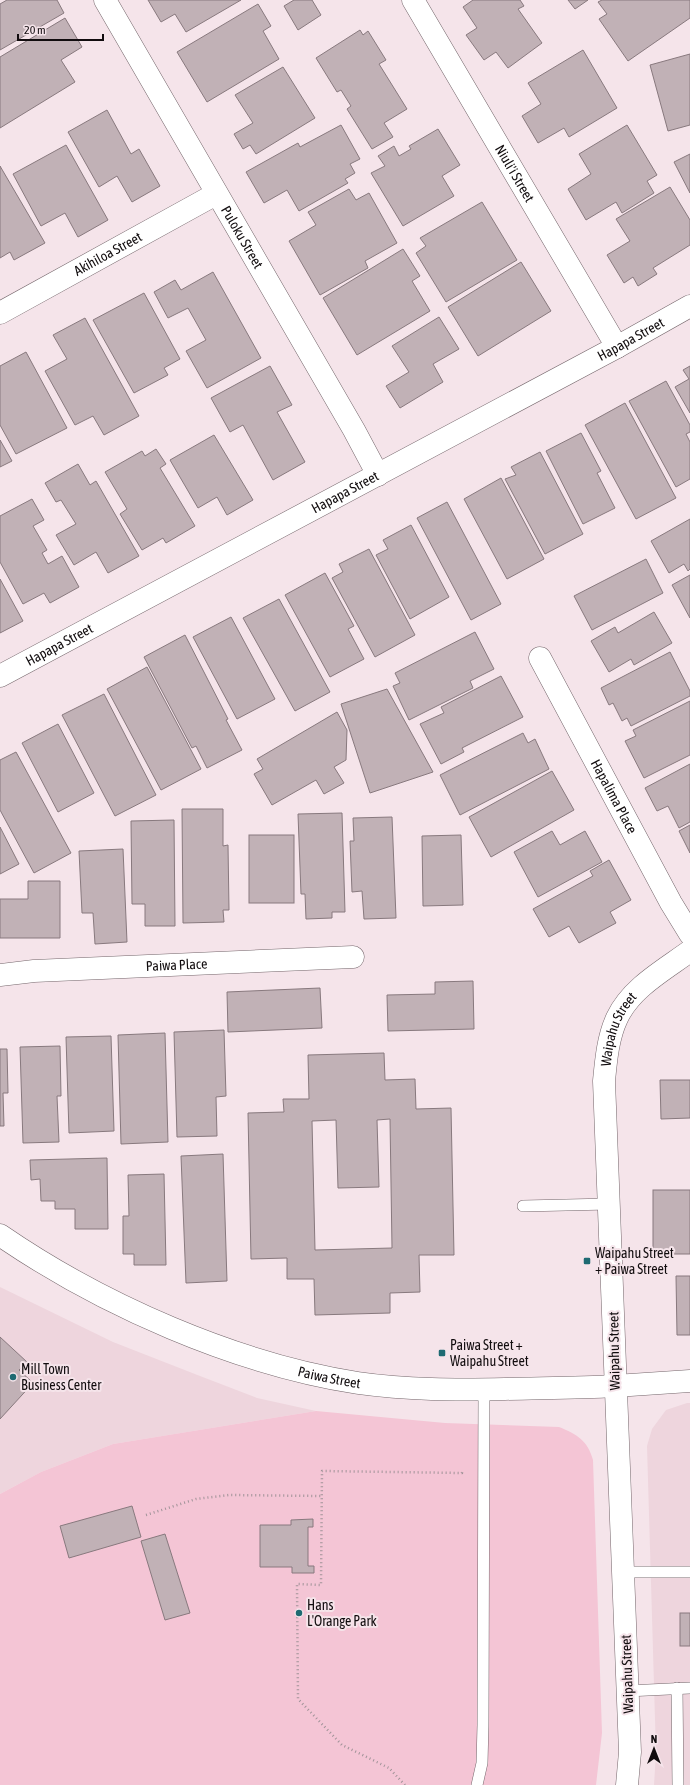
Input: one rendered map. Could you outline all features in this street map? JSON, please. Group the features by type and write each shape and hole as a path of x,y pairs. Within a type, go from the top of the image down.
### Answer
{"street":[{"name":"Puloku Street","path":"105,0 354,430 378,475"},
{"name":"Niuli'i Street","path":"413,0 617,347"},
{"name":"Akihiloa Street","path":"0,313 216,194"},
{"name":"Hapapa Street","path":"0,676 617,347 690,306"},
{"name":"Hapalima Place","path":"540,658 671,903 690,934"},
{"name":"Waipahu Street","path":"627,1785 630,1752 615,1386 616,1352 608,1204 604,1081 610,1040 616,1019 638,990 690,950"},
{"name":"Paiwa Place","path":"0,975 41,970 353,957"},
{"name":"Paiwa Street","path":"0,1235 23,1251 89,1288 146,1316 203,1341 280,1366 358,1382 405,1388 484,1389 615,1386 690,1381"}],"lane":[{"path":"523,1206 608,1204"},
{"path":"477,1785 482,1763 483,1726 484,1389"},
{"path":"623,1572 690,1572"},
{"path":"677,1688 678,1785"},
{"path":"628,1691 690,1688"}],"path":[{"path":"405,1785 404,1782 389,1768 342,1745 298,1699 298,1584 321,1585 322,1471 462,1473 462,1465"},
{"path":"146,1515 196,1499 229,1495 322,1496"}],"shaded area":[{"path":"0,1287 113,1342 257,1398 316,1411 113,1444 41,1472 0,1494"},
{"path":"690,1403 690,1785 654,1785 656,1753 647,1446 652,1429 666,1410"},
{"name":"Hans L'Orange Park","path":"316,1411 445,1423 559,1427 571,1432 585,1443 593,1460 602,1733 596,1785 0,1785 0,1494 41,1472 113,1444"}],"building":[{"path":"7,0 57,0 64,13 0,50 0,4"},
{"path":"148,0 241,0 186,32 175,14 161,22"},
{"path":"294,0 312,0 321,15 298,30 284,6"},
{"path":"473,0 520,0 524,6 518,9 542,43 508,68 496,52 484,60 466,35 477,28 463,7"},
{"path":"568,0 588,0 575,9"},
{"path":"602,0 690,0 690,18 628,61 599,19 607,14 598,2"},
{"path":"258,4 271,26 263,31 279,59 207,102 177,52"},
{"path":"65,18 82,47 61,60 75,82 0,128 0,57"},
{"path":"360,30 363,35 368,31 386,60 379,64 407,109 384,123 393,137 372,149 347,109 351,106 341,90 337,92 316,58"},
{"path":"583,50 617,108 569,137 564,128 538,143 522,116 541,104 528,83"},
{"path":"690,54 690,125 668,131 650,65"},
{"path":"283,67 315,118 256,154 250,145 243,149 234,134 253,123 235,95"},
{"path":"107,110 131,154 139,149 160,186 132,202 117,176 99,187 68,132"},
{"path":"341,125 360,159 350,164 355,173 345,179 348,183 299,211 287,190 264,203 246,172 298,143 300,147"},
{"path":"627,125 657,175 647,181 654,193 622,213 616,202 586,220 568,189 591,174 579,154"},
{"path":"438,129 460,165 442,176 454,196 403,226 371,173 385,166 378,156 394,146 399,156 411,149 409,146"},
{"path":"66,145 108,220 78,237 65,213 41,226 13,174"},
{"path":"690,154 690,193 674,162"},
{"path":"0,166 45,243 14,260 10,252 0,258"},
{"path":"670,187 690,220 690,245 653,268 657,274 638,286 633,277 624,283 607,255 630,241 616,219"},
{"path":"349,189 356,200 369,193 397,243 365,261 368,268 320,295 289,241 316,225 308,212"},
{"path":"482,202 517,260 446,302 416,253 426,246 420,238"},
{"path":"403,249 420,276 412,281 430,311 357,355 323,298"},
{"path":"521,262 551,311 478,356 448,307"},
{"path":"213,272 261,358 207,388 186,351 206,340 188,308 168,318 154,292 175,280 181,290"},
{"path":"144,293 180,359 164,368 168,375 134,393 93,320"},
{"path":"439,317 459,349 433,364 443,382 400,408 386,386 409,372 392,346"},
{"path":"85,318 139,416 104,435 93,416 75,425 45,371 67,359 53,335"},
{"path":"26,352 67,428 16,454 0,425 0,366"},
{"path":"270,366 292,405 277,412 305,462 273,480 243,425 230,432 211,398"},
{"path":"690,366 690,413 675,387 689,379 683,370"},
{"path":"666,381 690,425 690,432 686,434 690,442 690,479 676,487 629,401"},
{"path":"625,403 676,498 636,519 585,425"},
{"path":"581,433 601,471 597,473 615,508 583,524 546,451"},
{"path":"214,435 253,500 227,515 217,497 198,508 170,460"},
{"path":"0,440 12,461 0,467"},
{"path":"156,449 166,464 160,468 195,526 166,543 163,538 142,550 120,514 127,509 105,472 142,451 145,456"},
{"path":"540,452 583,534 545,554 505,479 516,475 511,467"},
{"path":"78,464 90,485 96,481 139,556 108,573 96,552 74,565 56,535 76,524 61,500 56,502 45,483"},
{"path":"501,478 544,559 507,579 464,499"},
{"path":"32,499 44,520 33,526 47,550 42,553 48,564 62,556 79,587 50,603 44,593 23,604 0,562 0,516"},
{"path":"447,502 501,604 471,620 417,518"},
{"path":"690,519 690,569 688,571 684,564 669,573 651,541"},
{"path":"411,525 449,597 410,619 376,555 388,549 383,540"},
{"path":"369,549 415,635 375,657 332,578 343,572 339,564"},
{"path":"646,559 663,593 592,630 574,596"},
{"path":"325,573 354,626 348,629 364,659 330,677 285,595"},
{"path":"690,575 690,618 672,585"},
{"path":"0,579 23,621 0,633"},
{"path":"279,599 330,692 295,711 243,618"},
{"path":"654,612 672,643 634,665 631,659 609,672 591,641 615,627 618,633"},
{"path":"231,617 275,699 237,719 193,637"},
{"path":"475,632 494,669 470,681 473,688 409,720 393,686 400,683 395,673"},
{"path":"185,635 228,719 226,720 242,750 207,768 196,746 192,748 144,657"},
{"path":"670,652 690,691 690,696 631,726 627,718 622,721 613,703 609,705 601,688"},
{"path":"147,667 201,769 161,790 107,689"},
{"path":"501,676 523,717 462,748 464,752 441,764 420,724 444,713 441,707"},
{"path":"387,689 433,772 370,793 341,704"},
{"path":"104,694 156,795 115,816 62,715"},
{"path":"690,701 690,755 644,778 625,741 636,736 633,730"},
{"path":"337,712 347,730 346,760 334,767 344,783 324,794 316,780 272,805 254,774 263,769 257,759"},
{"path":"58,724 94,793 58,812 22,743"},
{"path":"523,733 528,743 535,739 549,769 460,815 440,775"},
{"path":"16,752 71,853 34,873 0,810 0,760"},
{"path":"690,764 690,822 679,828 668,806 657,811 645,788"},
{"path":"552,771 574,810 491,857 469,817"},
{"path":"182,809 223,809 223,846 228,845 229,910 223,910 224,922 183,923"},
{"path":"342,813 345,912 332,912 332,918 306,919 305,894 301,894 298,814"},
{"path":"392,817 396,918 364,919 362,891 352,892 350,841 354,841 353,818"},
{"path":"174,820 175,926 145,926 145,904 132,904 131,821"},
{"path":"690,825 690,853 679,831"},
{"path":"0,827 19,864 0,874"},
{"path":"552,831 560,845 585,831 602,862 538,897 514,852"},
{"path":"249,835 294,835 294,903 249,903"},
{"path":"461,835 463,905 423,906 422,836"},
{"path":"123,849 127,942 95,944 93,913 82,913 79,851"},
{"path":"609,860 631,900 610,912 616,923 579,943 569,926 549,937 533,909 593,876 590,871"},
{"path":"28,881 60,881 60,938 0,938 0,899 28,899"},
{"path":"473,981 474,1029 388,1031 387,995 435,994 435,982"},
{"path":"320,988 322,1028 228,1032 227,992"},
{"path":"224,1030 226,1096 216,1097 217,1136 177,1137 174,1032"},
{"path":"165,1033 168,1142 121,1144 118,1035"},
{"path":"111,1036 114,1131 69,1133 66,1037"},
{"path":"60,1046 61,1096 57,1096 59,1142 23,1143 20,1047"},
{"path":"0,1049 7,1049 8,1093 3,1093 4,1126 0,1126"},
{"path":"384,1053 385,1080 415,1079 416,1109 451,1108 454,1255 419,1255 420,1292 390,1293 390,1313 315,1315 314,1279 287,1279 287,1258 251,1259 248,1113 284,1112 283,1099 309,1099 308,1055","holes":["390,1119 392,1248 315,1250 312,1121 336,1120 338,1188 379,1187 377,1120"]},
{"path":"660,1080 690,1080 690,1118 661,1119"},
{"path":"223,1154 227,1281 186,1283 181,1156"},
{"path":"107,1158 108,1229 75,1229 75,1209 55,1209 55,1201 41,1201 40,1179 31,1180 30,1160"},
{"path":"164,1174 166,1265 134,1265 134,1254 123,1254 123,1216 129,1216 128,1175"},
{"path":"653,1190 690,1190 690,1254 653,1254"},
{"path":"676,1276 690,1276 690,1335 677,1335"},
{"name":"Mill Town Business Center","path":"0,1337 27,1362 19,1370 33,1383 0,1419"},
{"path":"132,1506 141,1537 69,1558 60,1526"},
{"path":"313,1519 313,1527 308,1527 308,1566 314,1566 314,1573 292,1573 292,1567 260,1567 260,1525 291,1525 291,1520"},
{"path":"165,1534 190,1613 165,1620 141,1541"},
{"path":"680,1613 690,1613 690,1646 680,1646"}],"place":[{"name":"Waipahu Street + Paiwa Street","path":"587,1261"},
{"name":"Paiwa Street + Waipahu Street","path":"442,1353"},
{"name":"Mill Town Business Center","path":"13,1377"},
{"name":"Hans L'Orange Park","path":"299,1613"}]}
